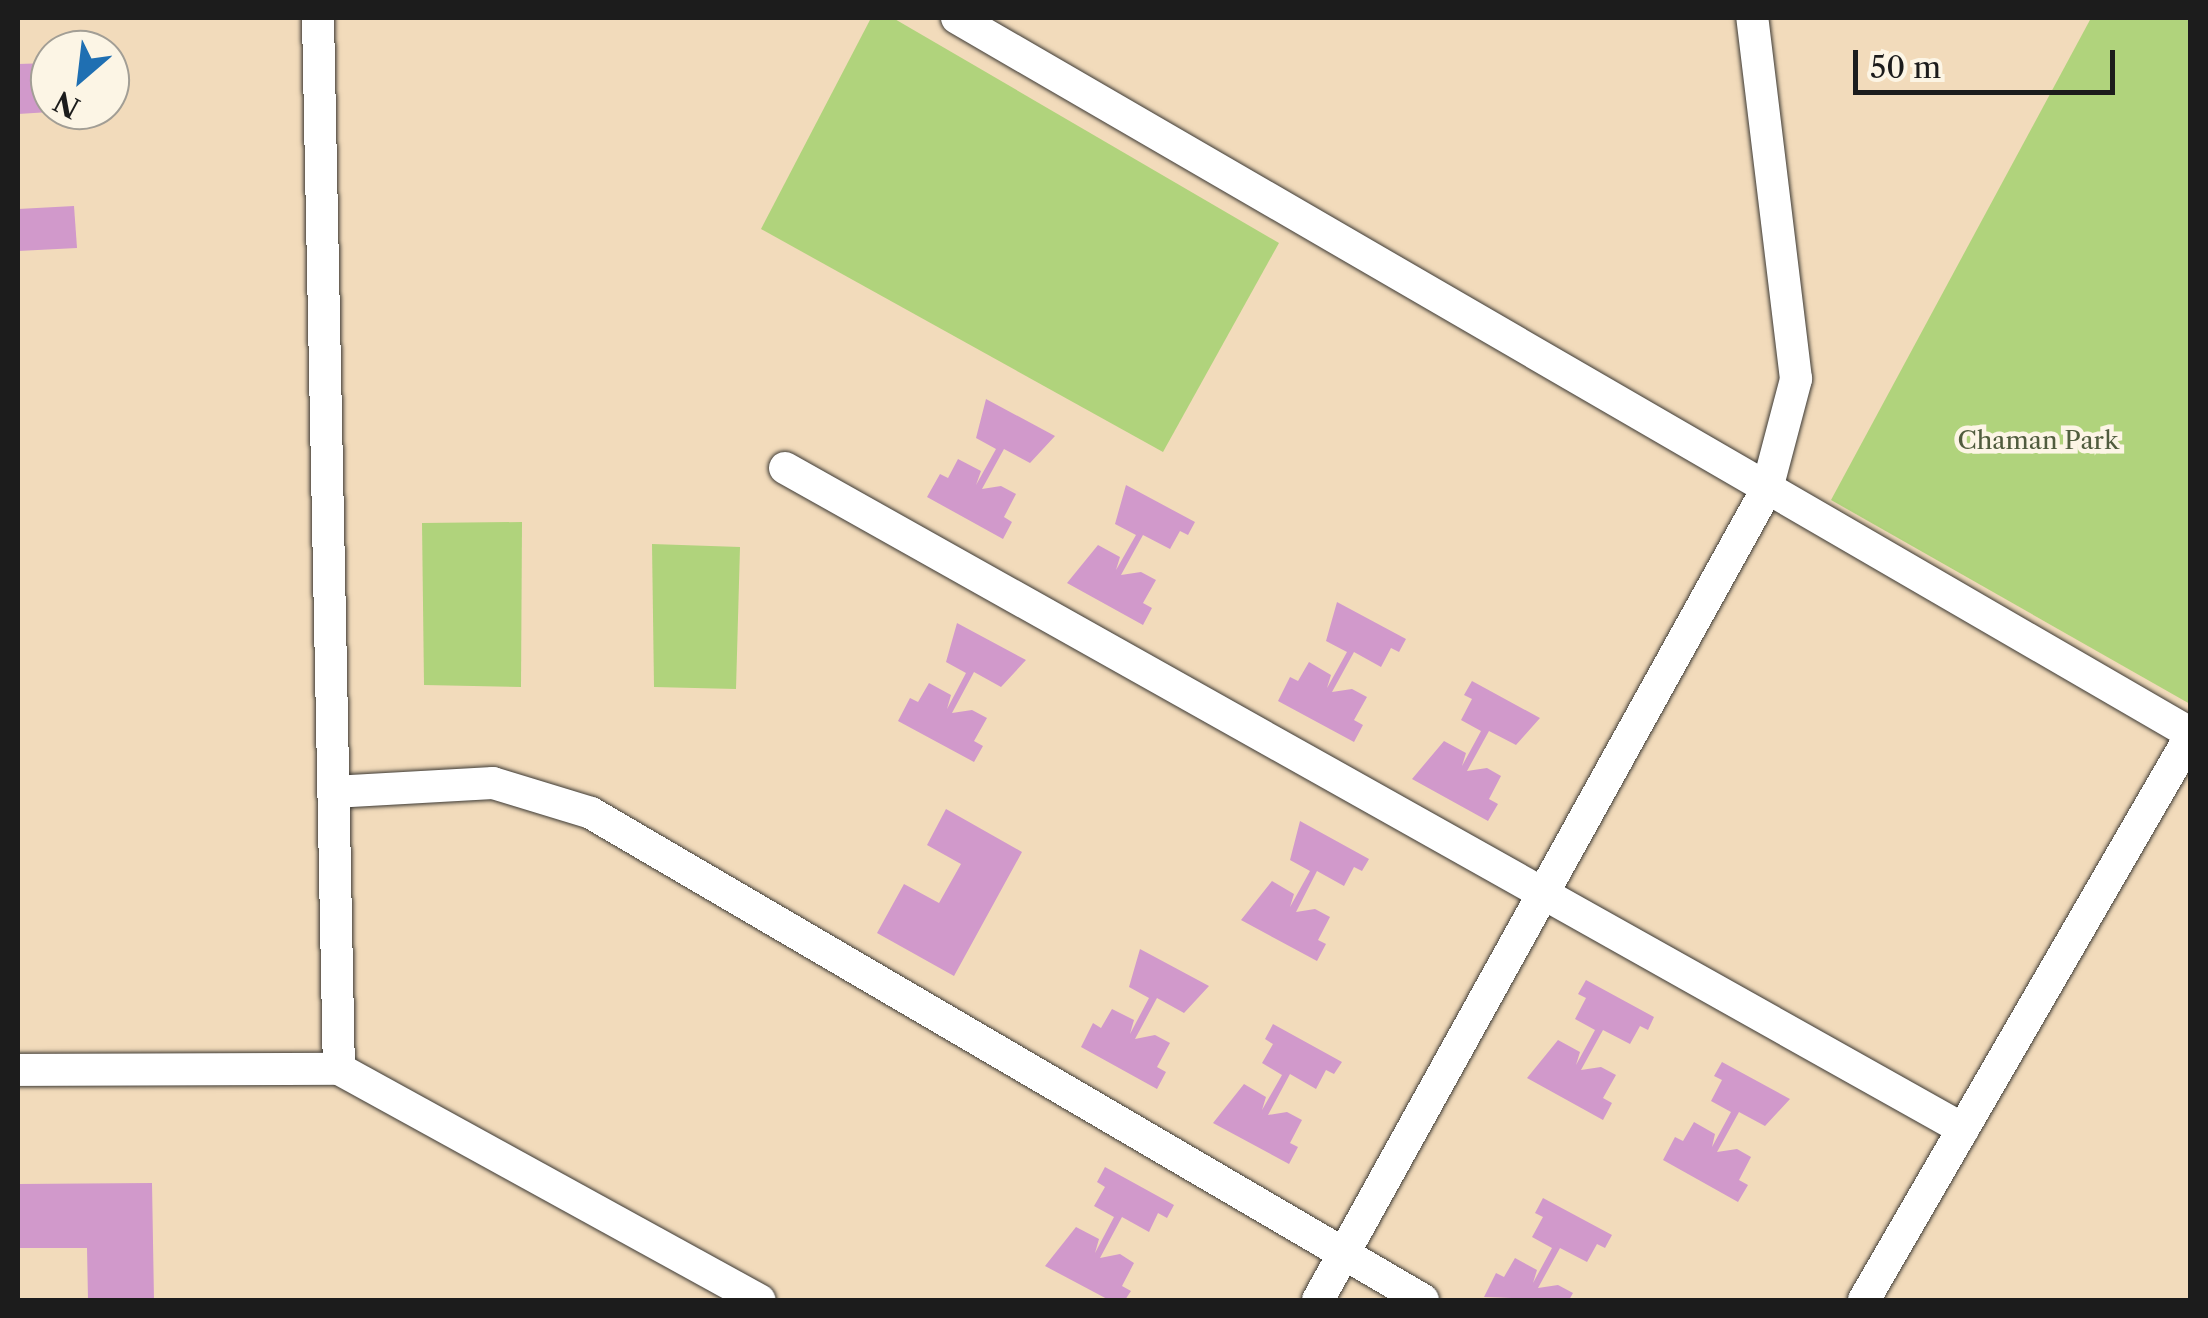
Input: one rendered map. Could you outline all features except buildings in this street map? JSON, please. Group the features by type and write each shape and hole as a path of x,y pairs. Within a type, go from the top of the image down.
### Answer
{"street":[{"path":"318,18 339,1069"},
{"path":"957,18 2190,735 1864,1300"},
{"path":"1318,1300 1767,489 1796,380 1752,18"},
{"path":"785,468 1963,1129"},
{"path":"333,792 493,783 591,813 1423,1300"},
{"path":"18,1070 339,1069 760,1300"}],"green space":[{"path":"871,18 893,18 1279,243 1163,452 761,229"},
{"name":"Chaman Park","path":"2091,18 2190,18 2190,704 1831,500"},
{"path":"522,522 521,687 424,685 422,523"},
{"path":"652,544 740,547 736,689 654,687"}]}
